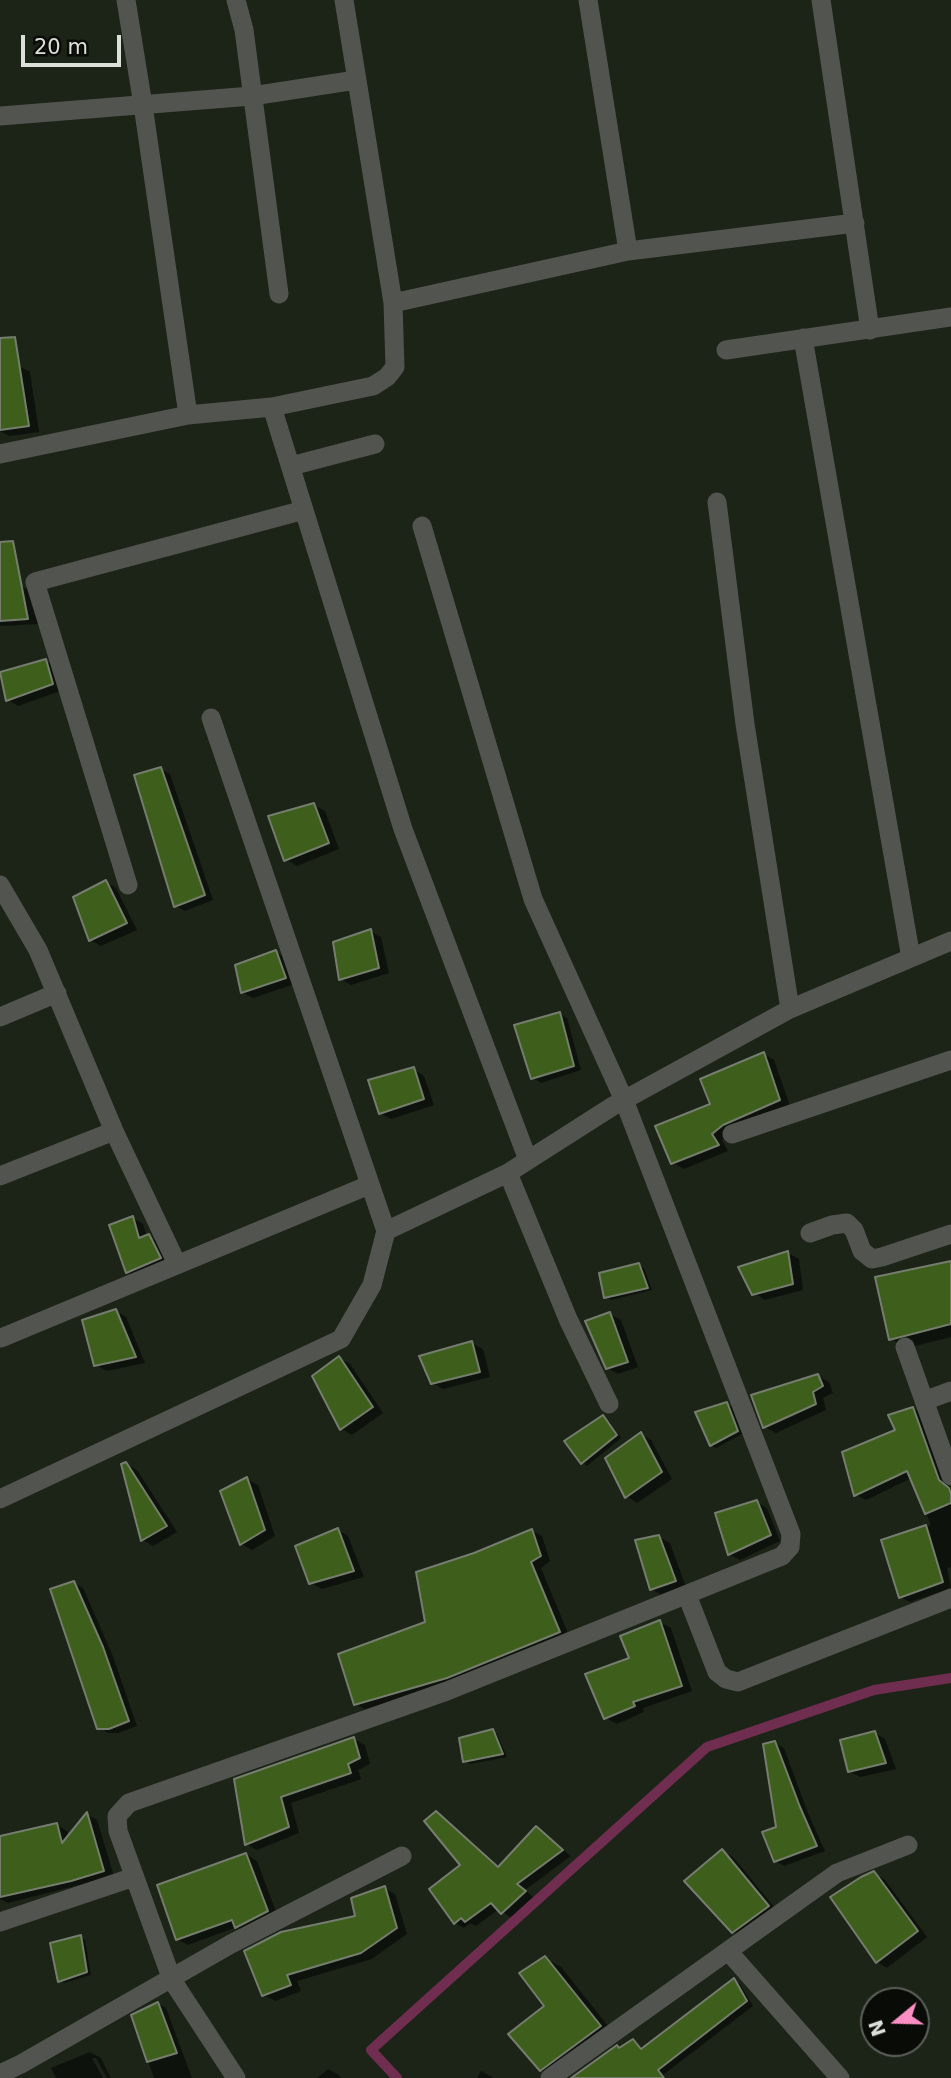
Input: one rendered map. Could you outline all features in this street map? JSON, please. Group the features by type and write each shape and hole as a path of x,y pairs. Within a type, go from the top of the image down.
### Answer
{"street":[{"path":"125,0 188,415"},
{"path":"236,0 244,30 279,295"},
{"path":"0,454 188,415 272,407 373,386 387,377 395,367 393,303 344,0"},
{"path":"589,0 628,251"},
{"path":"821,0 870,330"},
{"path":"0,117 252,96 356,80"},
{"path":"393,303 628,251 855,223"},
{"path":"726,350 951,317"},
{"path":"803,338 911,958"},
{"path":"272,407 403,829 528,1160"},
{"path":"291,466 375,444"},
{"path":"717,502 745,724 790,1009"},
{"path":"128,885 35,582 304,510"},
{"path":"236,2078 172,1980 118,1831 117,1816 128,1803 447,1691 782,1556 790,1547 791,1534 624,1100 533,899 422,526"},
{"path":"0,1499 341,1339 373,1285 386,1231 211,718"},
{"path":"0,885 38,950 114,1131 177,1264"},
{"path":"386,1231 508,1173 624,1100 790,1009 950,944"},
{"path":"0,1017 57,993"},
{"path":"732,1134 951,1060"},
{"path":"0,1176 114,1131"},
{"path":"508,1173 568,1319 609,1404"},
{"path":"1,1338 369,1185"},
{"path":"810,1233 832,1224 847,1223 854,1230 862,1251 872,1259 951,1234"},
{"path":"905,1347 951,1476"},
{"path":"924,1401 951,1391"},
{"path":"687,1595 717,1672 726,1679 738,1682 951,1598"},
{"path":"550,2078 836,1873 908,1845"},
{"path":"0,2074 25,2071 231,1944 402,1856"},
{"path":"0,1922 134,1877"},
{"path":"728,1951 840,2078"}],"building":[{"path":"15,337 29,426 0,430 0,338"},
{"path":"13,541 28,619 0,621 0,542"},
{"path":"46,659 53,684 6,701 0,672"},
{"path":"161,767 205,895 174,907 134,775"},
{"path":"314,803 329,843 284,861 268,816"},
{"path":"106,880 127,923 89,941 73,897"},
{"path":"371,929 379,968 339,980 333,942"},
{"path":"276,950 286,978 241,993 235,965"},
{"path":"560,1012 574,1066 531,1079 514,1025"},
{"path":"764,1052 780,1100 723,1125 712,1134 719,1145 671,1164 655,1126 710,1104 700,1079"},
{"path":"414,1067 424,1099 379,1114 368,1080"},
{"path":"133,1216 139,1238 149,1234 161,1258 126,1273 109,1225"},
{"path":"788,1251 793,1284 752,1295 738,1267"},
{"path":"951,1261 951,1324 889,1340 875,1277"},
{"path":"639,1263 648,1288 604,1298 599,1273"},
{"path":"116,1309 136,1357 94,1366 82,1320"},
{"path":"610,1312 628,1362 606,1369 585,1321"},
{"path":"472,1341 480,1372 431,1384 419,1356"},
{"path":"339,1356 373,1407 340,1430 312,1376"},
{"path":"818,1374 823,1386 813,1392 816,1404 763,1428 751,1395"},
{"path":"727,1402 738,1431 710,1446 695,1412"},
{"path":"913,1407 939,1480 949,1488 951,1494 951,1503 925,1514 907,1471 854,1496 842,1452 895,1430 888,1415"},
{"path":"603,1415 617,1435 581,1464 564,1441"},
{"path":"641,1432 662,1472 625,1498 605,1458"},
{"path":"126,1462 167,1526 141,1541 121,1464"},
{"path":"247,1477 265,1530 240,1545 220,1491"},
{"path":"757,1500 771,1535 728,1555 715,1513"},
{"path":"926,1525 943,1582 899,1598 881,1540"},
{"path":"338,1528 354,1571 309,1584 295,1546"},
{"path":"532,1529 541,1556 531,1562 560,1632 447,1678 354,1705 338,1654 425,1622 416,1572 474,1553"},
{"path":"659,1535 676,1581 650,1590 635,1540"},
{"path":"74,1581 103,1647 129,1721 109,1729 97,1729 50,1589"},
{"path":"660,1620 682,1686 633,1702 635,1706 604,1719 585,1674 629,1658 620,1636"},
{"path":"493,1729 503,1754 463,1762 459,1738"},
{"path":"875,1731 886,1763 848,1772 840,1740"},
{"path":"354,1737 360,1758 348,1764 351,1773 281,1797 289,1827 245,1845 234,1779"},
{"path":"775,1741 817,1846 774,1862 762,1832 776,1827 763,1744"},
{"path":"436,1811 498,1867 536,1826 563,1850 517,1884 526,1891 501,1914 491,1903 465,1922 461,1918 454,1924 429,1889 460,1865 424,1821"},
{"path":"87,1812 104,1871 0,1897 0,1836 57,1823 62,1843"},
{"path":"722,1849 769,1906 732,1933 684,1881"},
{"path":"246,1853 268,1911 235,1928 232,1920 176,1940 157,1885"},
{"path":"874,1871 918,1931 876,1963 830,1897"},
{"path":"385,1886 397,1928 361,1953 287,1975 291,1985 262,1996 244,1951 281,1932 355,1916 351,1898"},
{"path":"81,1935 87,1972 58,1982 50,1943"},
{"path":"545,1956 601,2026 540,2071 508,2034 544,2006 519,1973"},
{"path":"734,1978 747,2001 658,2070 664,2078 571,2078 617,2045 619,2048 633,2039 641,2049"},
{"path":"158,2002 177,2053 147,2062 131,2015"}],"waterway":[{"path":"397,2078 371,2050 707,1747 874,1690 951,1678"}]}
